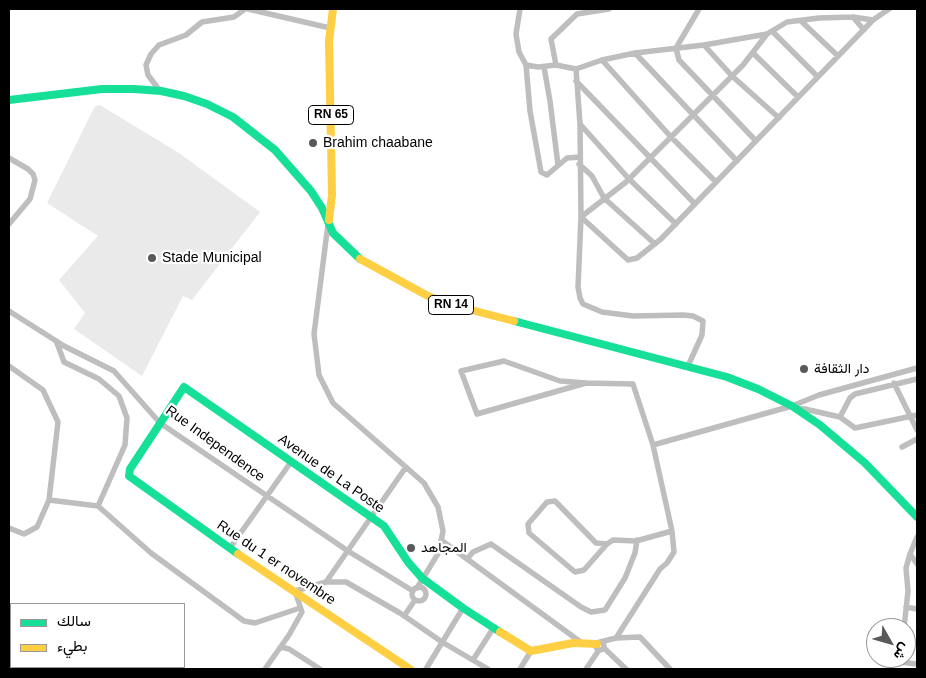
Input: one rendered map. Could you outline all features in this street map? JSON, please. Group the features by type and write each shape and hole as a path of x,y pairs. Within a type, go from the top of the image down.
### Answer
{"main road":[{"name":"RN 65","path":"328,221 332,195 329,41 334,9"},
{"name":"RN 14","path":"9,100 102,90 134,89 184,96 207,104 233,118 256,134 288,163 322,208 333,233 356,256 386,274 434,299 470,311 688,366 751,386 792,406 820,425 865,462 917,517"},
{"name":"Avenue de La Poste","path":"128,476 130,469 184,387 384,526 408,562 422,578 463,608 531,651"},
{"name":"Rue du 1 er novembre","path":"128,476 406,668"},
{"path":"531,651 573,643 600,646"}],"street":[{"path":"161,92 148,75 146,65 151,54 159,46 186,36 202,22 234,16 247,9 330,28"},
{"path":"520,9 516,34 519,52 526,65 530,111 541,172 547,175 567,158 580,156"},
{"path":"556,65 551,39 578,14 609,9"},
{"path":"699,9 676,48 679,60 756,141"},
{"path":"581,217 628,260 638,258 676,224 874,20 889,9"},
{"path":"581,217 629,179 732,76 770,32 787,22 801,20 853,17 874,20"},
{"path":"853,17 864,30"},
{"path":"801,20 838,56"},
{"path":"526,65 544,67 556,65 576,69 602,60 635,53 704,45 770,32"},
{"path":"770,32 818,76"},
{"path":"704,45 732,76 778,118"},
{"path":"753,52 798,97"},
{"path":"635,53 737,161"},
{"path":"602,60 671,137 716,182"},
{"path":"544,67 558,165"},
{"path":"576,69 580,124 581,217 578,288 580,298 584,304 602,312 633,316 684,315 694,316 704,321 702,335 688,366"},
{"path":"576,81 649,159 695,204"},
{"path":"580,124 629,179 676,224"},
{"path":"9,158 28,169 33,174 35,180 30,198 9,224"},
{"path":"579,164 592,176 604,198 655,244"},
{"path":"328,221 314,334 319,375 333,403 424,483 438,507 443,531 439,552 415,589 412,597 422,602 426,597 425,590 421,587 415,589"},
{"name":"Rue Independence","path":"9,311 57,343 114,370 160,422 348,551 415,589"},
{"path":"57,343 64,362 99,379 119,396 127,418 125,445 98,506"},
{"path":"586,383 477,414 461,371 504,361 560,381 633,384 653,445 672,531 674,552 667,563 660,569 616,638"},
{"path":"9,366 42,390 58,422 49,500 37,527 24,534 9,528"},
{"path":"653,445 792,406 819,395 917,368"},
{"path":"840,417 850,398 855,394 894,383 917,379"},
{"path":"894,383 917,430"},
{"path":"792,406 840,417 854,428 917,415"},
{"path":"902,447 917,439"},
{"path":"230,548 291,462"},
{"path":"326,582 406,467"},
{"path":"49,500 98,506 151,552 244,621 255,623 300,608"},
{"path":"607,544 596,543 555,501 547,502 528,524 529,533 575,572 584,570 607,544 613,540 637,540 672,531"},
{"path":"905,618 908,591 906,568 917,537"},
{"path":"441,540 582,643"},
{"path":"467,559 472,552 491,544 591,612 605,610 625,578 635,553 637,540"},
{"path":"910,554 917,564"},
{"path":"265,669 302,612 295,591 326,582 346,582 488,669"},
{"path":"404,616 415,600"},
{"path":"906,607 917,608"},
{"path":"426,669 463,608"},
{"path":"473,660 494,627"},
{"path":"586,669 600,646 616,638 640,637 670,669"},
{"path":"281,646 320,669"},
{"path":"600,646 626,669"},
{"path":"520,669 531,651"}],"shaded area":[{"name":"Stade Municipal","path":"100,105 179,153 260,212 192,300 183,296 142,376 74,329 85,313 59,280 98,236 47,203 95,106"}],"traffic: fast":[{"path":"9,100 102,89 134,89 161,91 207,104 233,117 275,150 311,191 322,208 333,233 360,259"},
{"path":"514,321 727,377 758,389 792,406 820,425 865,463 917,517"},
{"path":"238,554 129,476 130,469 184,387 384,526 408,562 422,578 500,632"}],"traffic: slow":[{"path":"329,220 332,195 329,41 333,9"},
{"path":"360,259 428,296 448,304 514,321"},
{"path":"238,554 410,669"},
{"path":"500,632 531,651 573,643 597,644"}],"place":[{"name":"Brahim chaabane","path":"313,143"},
{"name":"Stade Municipal","path":"152,258"},
{"name":"دار الثقافة","path":"804,369"},
{"name":"المجاهد","path":"411,548"}]}
